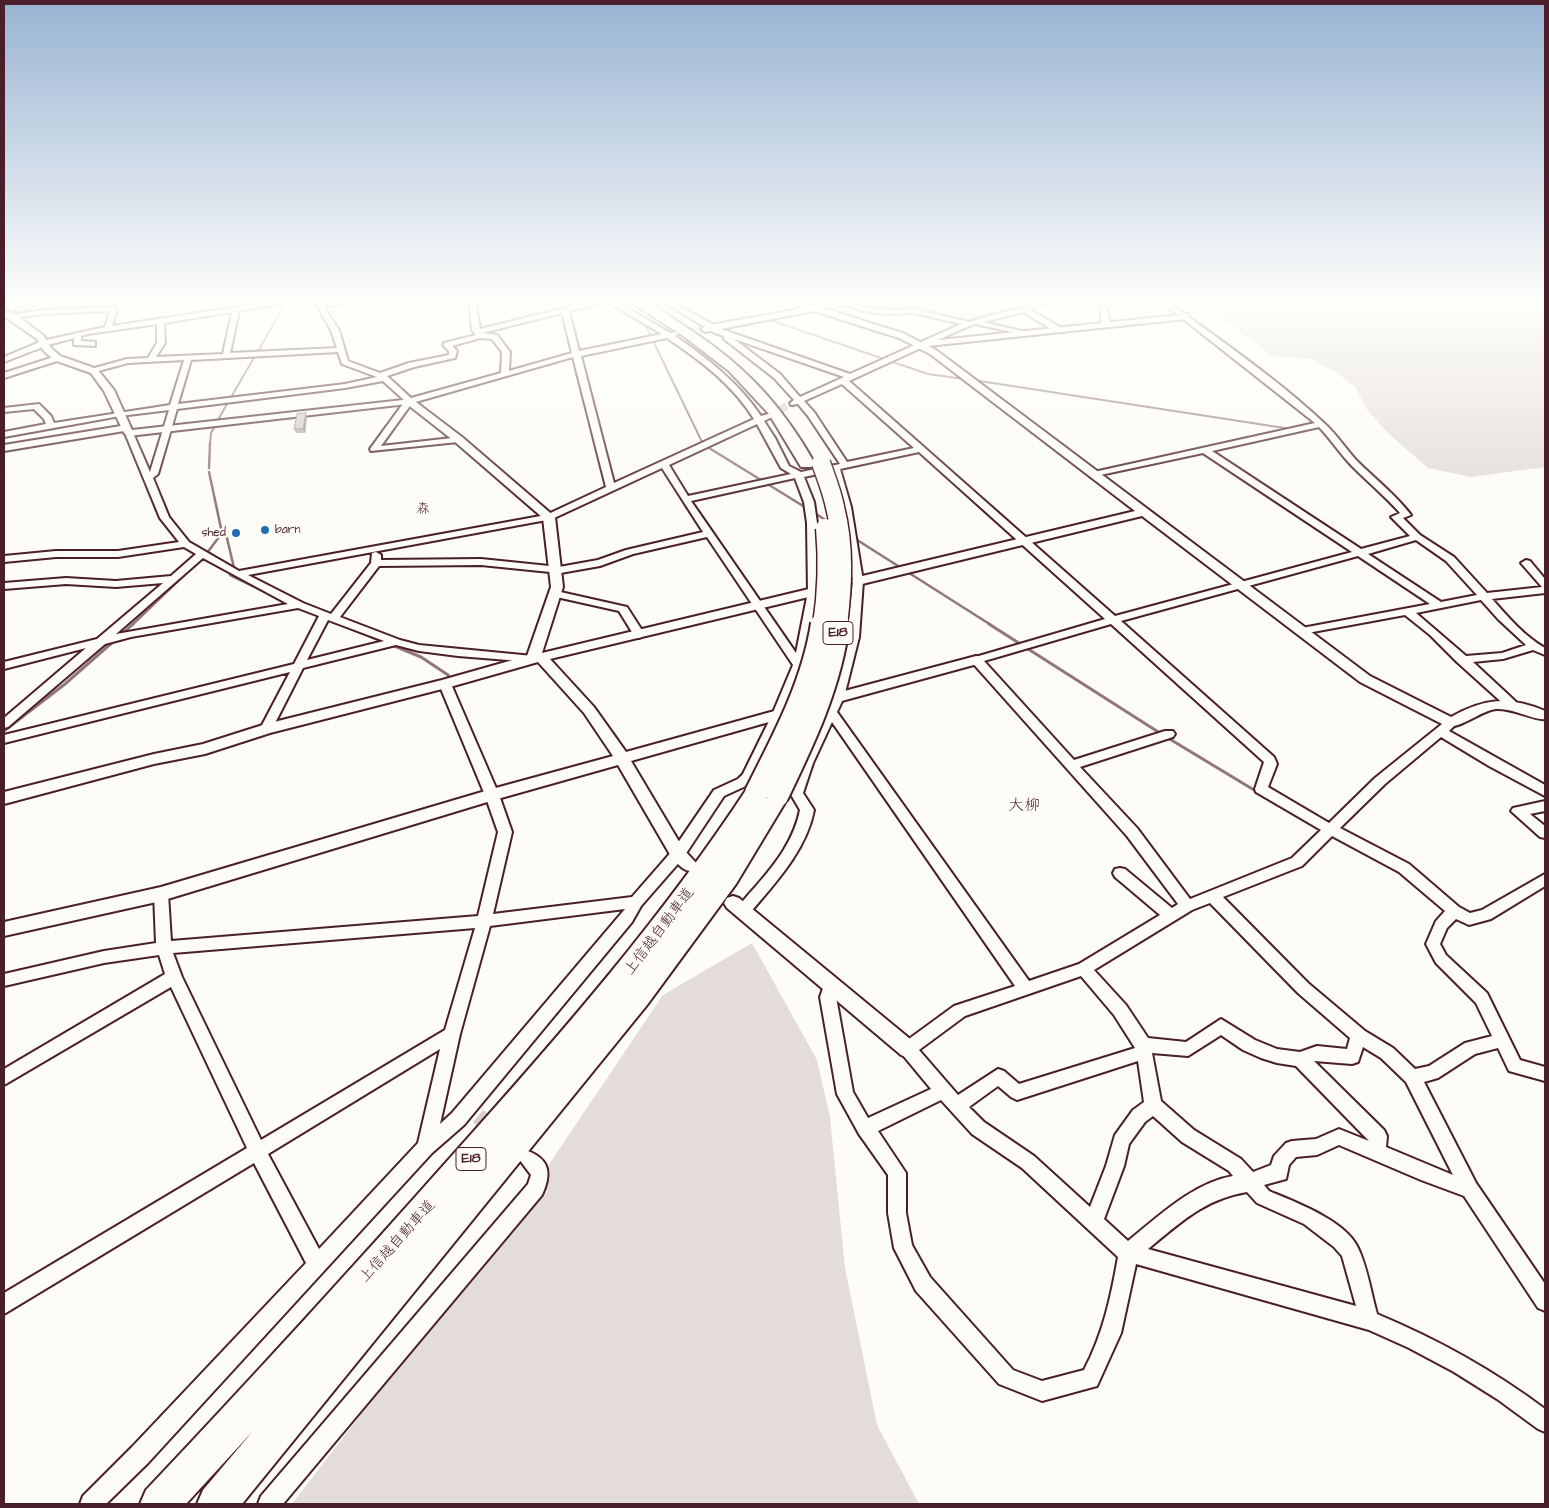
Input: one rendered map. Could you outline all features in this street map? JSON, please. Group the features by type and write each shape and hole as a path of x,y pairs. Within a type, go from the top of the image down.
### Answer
{"highway":[{"name":"上信越自動車道","path":"735,370 748,381 777,413 794,438 821,467"},
{"name":"上信越自動車道","path":"160,1504 273,1383 430,1207 618,987 767,794 810,728 832,662 843,604 844,556 841,534 833,495 798,423 760,378 750,370"},
{"name":"上信越自動車道","path":"217,1504 637,997 728,877 767,794"}],"street":[{"path":"4,376 18,370"},
{"path":"148,477 154,474 184,370"},
{"path":"366,370 382,377 549,517 557,581 556,594 537,659"},
{"path":"4,434 120,414 345,386 382,377 399,370"},
{"path":"4,448 128,431 167,430 409,401 515,370"},
{"path":"581,370 611,488"},
{"path":"716,370 765,417 785,468 821,467"},
{"path":"770,370 778,376 797,402 821,467 846,507 858,581 853,637 838,697 807,763 796,793 807,810 805,821 784,862 738,907 908,1049 943,1092 978,1128 1028,1162 1128,1253 1369,1320 1398,1332 1461,1365 1516,1399 1545,1422"},
{"path":"826,370 847,378 922,449 1270,760 1271,764 1261,789 1331,830 1404,868 1454,911 1469,919 1486,915 1545,879"},
{"path":"797,402 864,370"},
{"path":"957,370 1365,678 1447,727 1494,763 1545,790"},
{"path":"1254,370 1321,424 1356,466 1383,489 1406,515 1396,517 1417,537 1450,559 1483,597 1534,646 1545,652"},
{"path":"94,371 109,390 164,518 186,544 238,574 299,605 396,642 418,648 458,654 537,659 589,710 622,758 678,854 691,866"},
{"path":"409,401 374,449 458,439"},
{"path":"4,410 36,406 53,426 57,440"},
{"path":"238,574 549,517 765,417"},
{"path":"1094,475 1321,424"},
{"path":"684,499 821,467 922,449"},
{"path":"1204,450 1439,605"},
{"path":"664,463 684,499 799,665"},
{"path":"91,1504 140,1455 426,1147 472,1112 627,918 636,902 678,854 719,793 743,782 748,776 778,715 799,665 806,639 813,592 812,524 809,502 821,467"},
{"path":"858,581 1144,512"},
{"path":"376,563 481,562 555,570 600,563 630,552 709,534"},
{"path":"838,697 1417,537"},
{"path":"4,559 56,554 118,554 186,544"},
{"path":"266,729 297,666 330,616 376,563 377,548"},
{"path":"4,724 201,554"},
{"path":"1526,563 1545,585"},
{"path":"4,586 66,581 116,584 174,579"},
{"path":"1302,631 1483,597 1545,590"},
{"path":"4,798 154,759 206,749 266,729 537,659 813,592"},
{"path":"556,594 623,609 639,635"},
{"path":"4,665 100,641 299,605"},
{"path":"1407,611 1434,633 1461,660 1511,704"},
{"path":"4,739 396,642"},
{"path":"1461,660 1503,656 1534,646"},
{"path":"976,660 1132,832 1187,906"},
{"path":"426,1147 452,1034 484,921 505,832 492,795 445,684"},
{"path":"908,1049 960,1011 1084,969 1187,906 1297,862 1380,781 1447,727 1473,710 1498,704 1511,704 1544,716"},
{"path":"831,712 1025,988"},
{"path":"4,929 161,894 492,795 778,715"},
{"path":"1072,765 1169,734"},
{"path":"1545,806 1518,811 1545,833"},
{"path":"1120,873 1172,916"},
{"path":"161,894 164,948 174,977 258,1151 316,1265"},
{"path":"1212,895 1303,988 1359,1036 1387,1053 1412,1077 1422,1093 1470,1189 1545,1301"},
{"path":"4,980 104,957 164,948 484,921 636,902"},
{"path":"1454,911 1441,925 1433,944 1441,959 1482,998 1515,1066 1545,1074"},
{"path":"1084,969 1120,1010 1144,1048 1153,1105 1188,1136 1236,1165 1263,1197 1310,1218 1341,1240 1350,1251 1369,1320"},
{"path":"4,1078 174,977"},
{"path":"831,984 828,997 845,1094 865,1128 896,1173 897,1213 903,1248 923,1284 1006,1377 1042,1391 1090,1379 1103,1357 1117,1318 1128,1253 1186,1207 1223,1187 1252,1182 1268,1174 1280,1173 1280,1162 1292,1149 1316,1148 1339,1137 1427,1174 1470,1189"},
{"path":"958,1106 998,1076 1017,1092 1144,1048 1188,1049 1221,1026 1257,1050 1290,1059 1300,1059 1317,1053 1352,1057 1359,1036"},
{"path":"4,1304 452,1034"},
{"path":"1412,1077 1432,1073 1471,1048 1502,1040"},
{"path":"1300,1059 1378,1136 1377,1152"},
{"path":"865,1128 943,1092"},
{"path":"1094,1221 1115,1166 1121,1141 1139,1116 1153,1105"},
{"path":"269,1504 536,1189 540,1176 537,1167 528,1159"}],"shaded area":[{"path":"1332,370 1545,370 1545,467 1471,477 1428,468 1389,434 1368,411 1355,387"},
{"path":"752,943 817,1060 830,1117 845,1268 877,1425 919,1504 292,1504 521,1206 663,995"}],"building":[{"path":"306,413 303,429 294,429 297,414"}],"waterway":[{"path":"230,399 247,370"},
{"path":"667,370 703,444"},
{"path":"917,370 928,374 964,379"},
{"path":"973,380 1291,429"},
{"path":"217,422 228,402"},
{"path":"210,444 211,433 215,426"},
{"path":"209,468 210,443"},
{"path":"701,443 808,509"},
{"path":"209,472 222,533"},
{"path":"813,512 827,521"},
{"path":"207,553 222,533"},
{"path":"222,533 227,538 234,568 230,575 286,602"},
{"path":"854,538 991,625"},
{"path":"132,625 199,561"},
{"path":"296,607 342,625"},
{"path":"120,636 133,624"},
{"path":"339,624 384,642"},
{"path":"989,624 1163,735 1259,793"},
{"path":"4,731 65,684 115,640"},
{"path":"392,645 421,657 448,675 450,679"},
{"path":"452,685 462,711"},
{"path":"1277,804 1310,823"}],"tunnel":[{"path":"769,415 794,403"},
{"path":"478,1116 495,1131"}],"place":[{"name":"barn","path":"265,530"},
{"name":"shed","path":"236,533"}],"district":[{"name":"森","path":"423,510"},
{"name":"大柳","path":"1024,807"}]}
